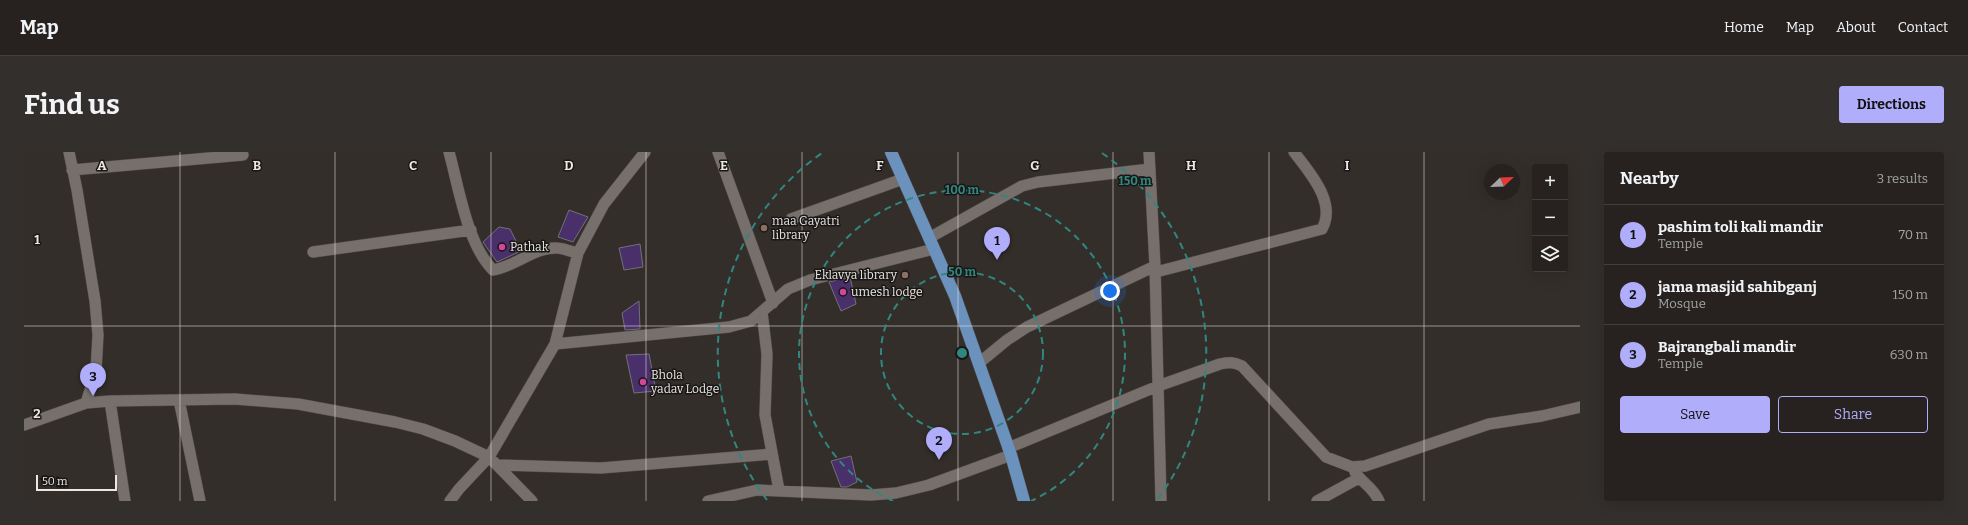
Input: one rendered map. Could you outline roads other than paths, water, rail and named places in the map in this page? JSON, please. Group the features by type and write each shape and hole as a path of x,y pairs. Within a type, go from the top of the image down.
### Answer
{"main road":[{"path":"891,152 954,296 1010,451 1024,501"}],"street":[{"path":"69,152 95,301 98,335 96,371 86,403"},
{"path":"449,152 471,230 483,260 493,270 503,269 544,250 557,248 578,253"},
{"path":"450,501 458,489 489,457 555,344 578,253 604,204 645,152"},
{"path":"718,152 772,302"},
{"path":"1149,152 1156,269 1161,501"},
{"path":"979,363 1007,340 1027,327 1156,269 1322,229 1326,223 1326,211 1323,195 1317,183 1294,152"},
{"path":"72,170 243,155"},
{"path":"555,344 714,330 751,321 788,289 810,280 931,244 1022,186 1038,182 1150,169"},
{"path":"791,219 902,179"},
{"path":"313,252 471,230"},
{"path":"762,312 767,354 765,415 779,490"},
{"path":"708,501 757,490 872,494 896,493 929,485 1158,386 1220,364 1236,362 1242,366 1318,449 1326,456 1352,467 1365,466 1490,424 1542,416 1580,407"},
{"path":"24,425 86,403 110,401 235,399 298,404 395,422 436,433 489,457 532,501"},
{"path":"179,400 200,501"},
{"path":"110,401 125,501"},
{"path":"498,465 601,468 772,454"},
{"path":"1352,467 1359,478 1374,490 1379,501"},
{"path":"1317,501 1359,478"}],"place":[{"name":"maa Gayatri library","path":"764,228"},
{"name":"Pathak","path":"502,247"},
{"name":"pashim toli kali mandir","path":"997,260"},
{"name":"Eklavya library","path":"905,275"},
{"name":"umesh lodge","path":"843,292"},
{"name":"Bhola yadav Lodge","path":"643,382"},
{"name":"Bajrangbali mandir","path":"93,396"},
{"name":"jama masjid sahibganj","path":"939,460"}]}
